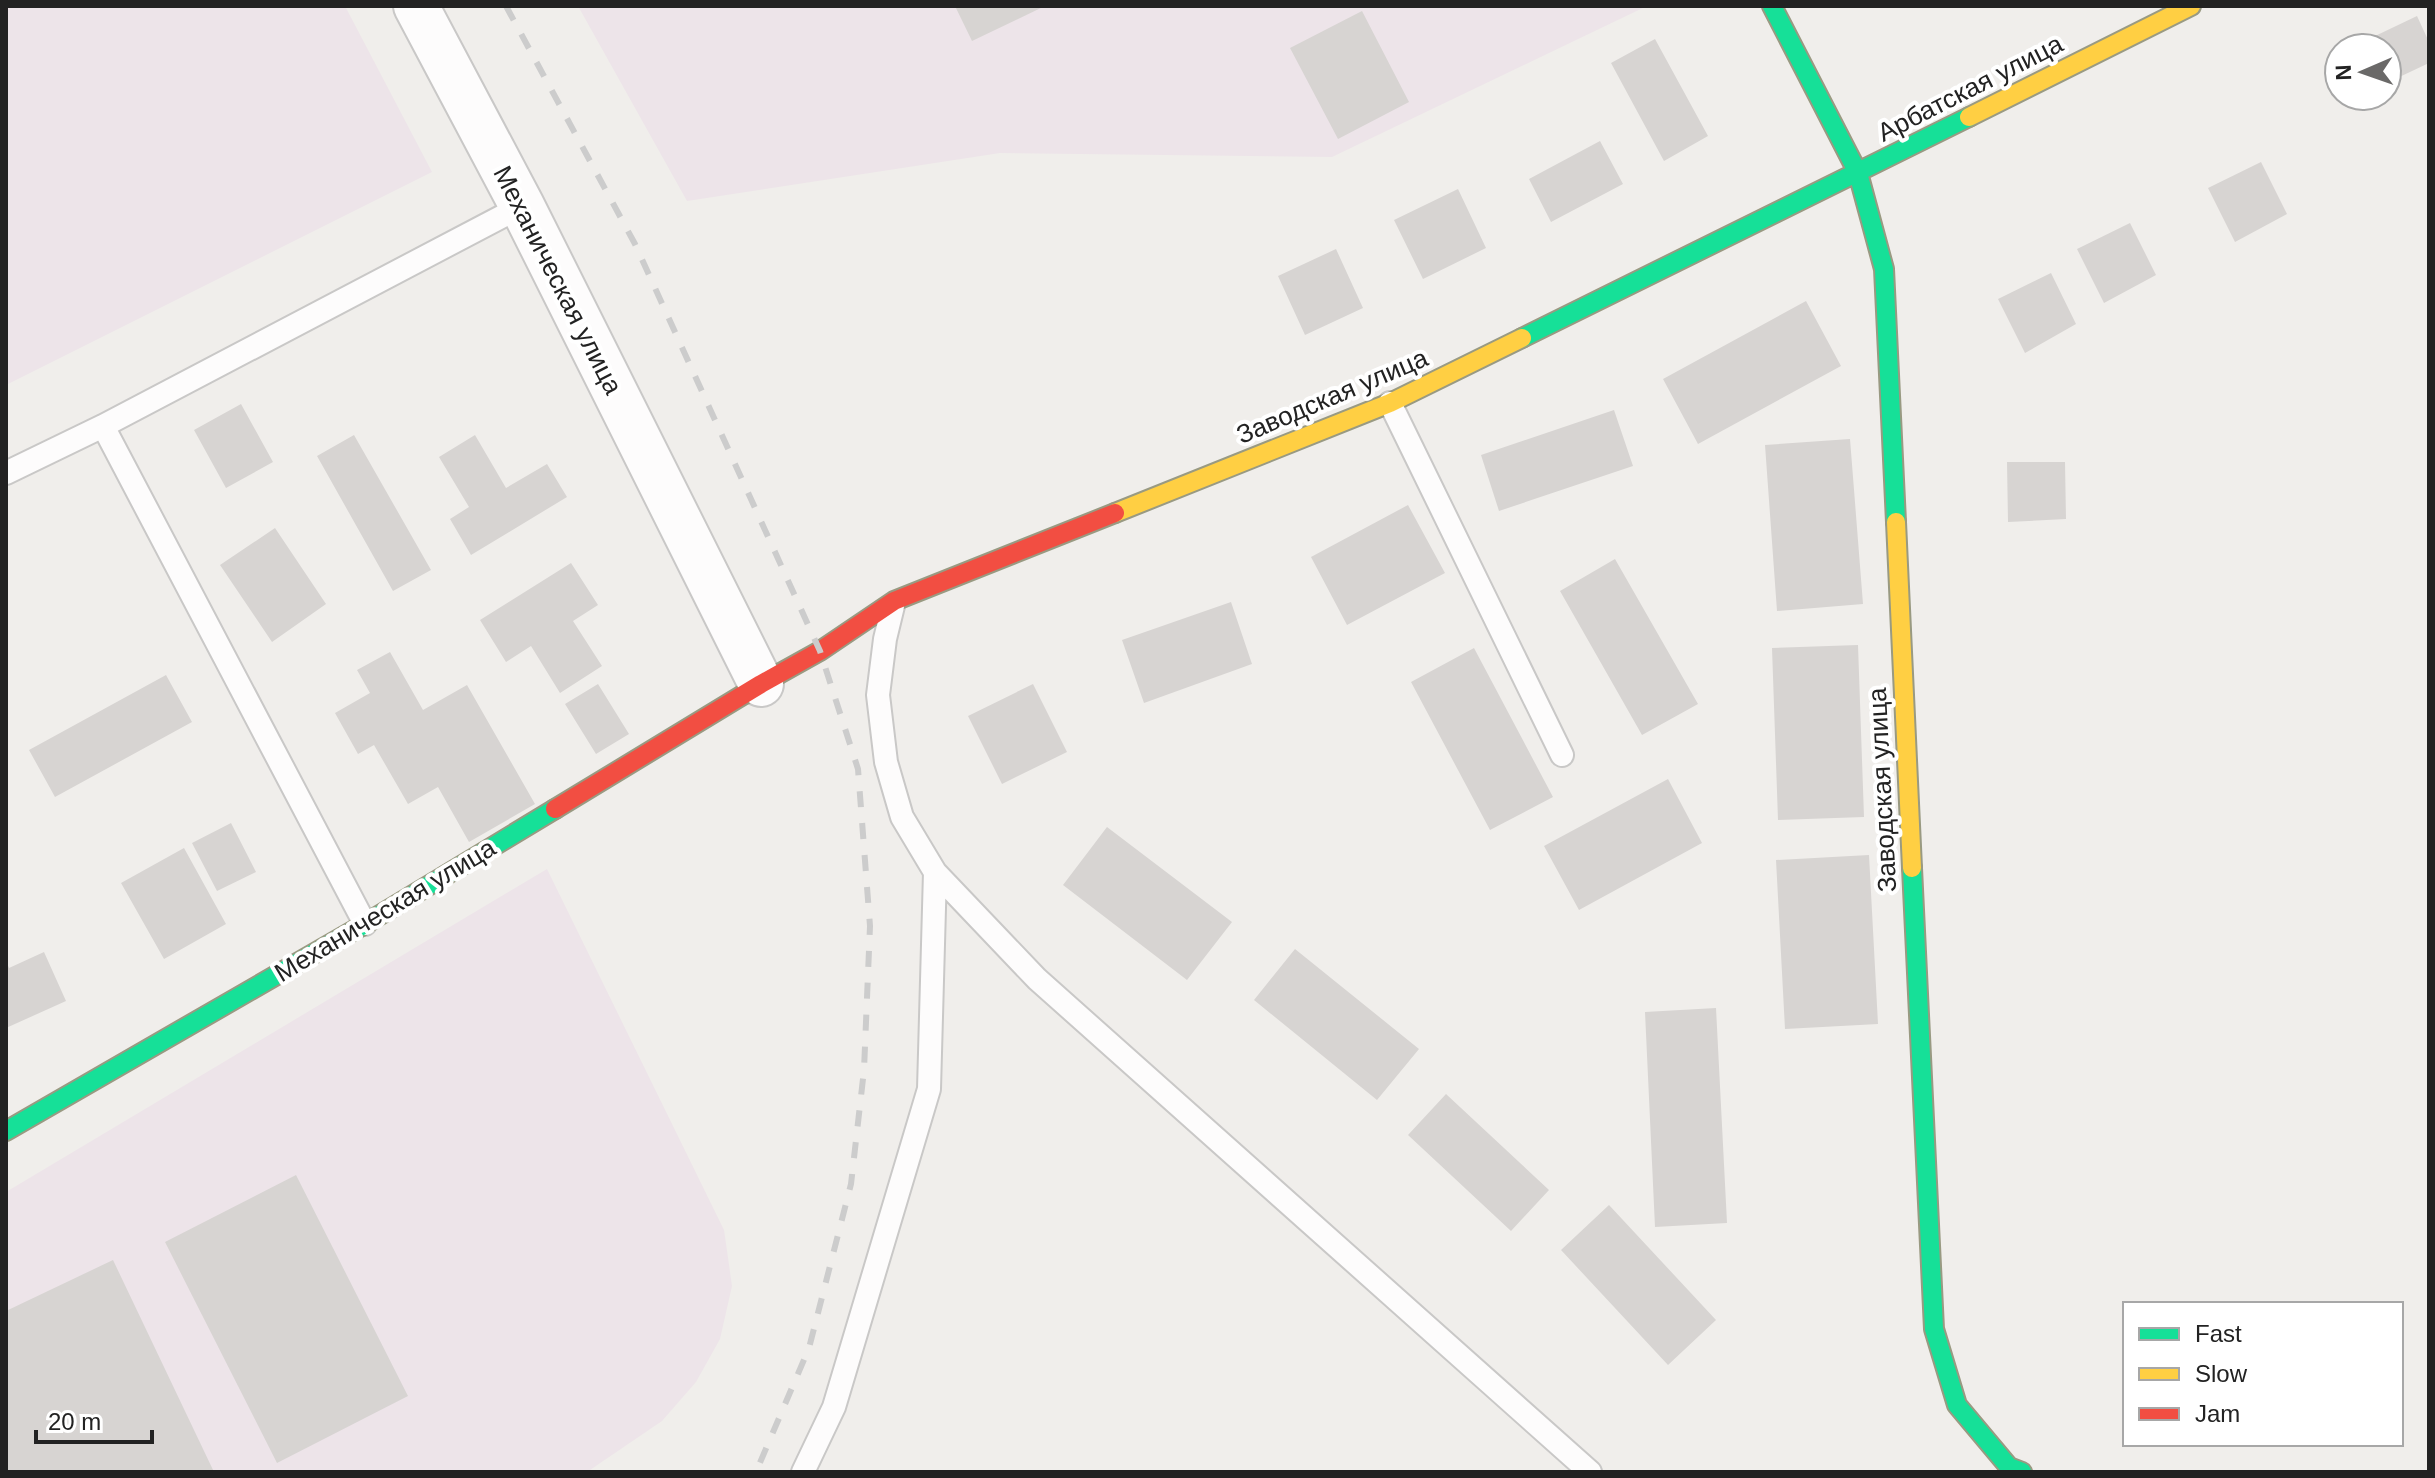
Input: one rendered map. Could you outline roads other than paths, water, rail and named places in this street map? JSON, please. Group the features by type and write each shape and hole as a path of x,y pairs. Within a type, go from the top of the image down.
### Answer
{"street":[{"name":"Механическая улица","path":"416,6 522,206 761,684"},
{"name":"Заводская улица","path":"1772,6 1858,173 1884,269 1934,1329 1957,1405 2012,1470"},
{"name":"Арбатская улица","path":"1858,173 2191,6"},
{"name":"Заводская улица","path":"820,651 894,601 1390,403 1858,173"},
{"name":"Механическая улица","path":"6,1131 365,924 820,651"}],"lane":[{"path":"6,473 103,426 522,206"},
{"path":"1390,403 1562,755"},
{"path":"103,426 365,924"},
{"path":"894,601 885,639 878,695 886,762 902,817 935,872 1037,979 1590,1472"},
{"path":"803,1472 834,1407 929,1089 935,872"}],"railway":[{"path":"506,6 635,244 820,651 858,769 870,926 864,1070 851,1184 809,1348 756,1472"}]}
